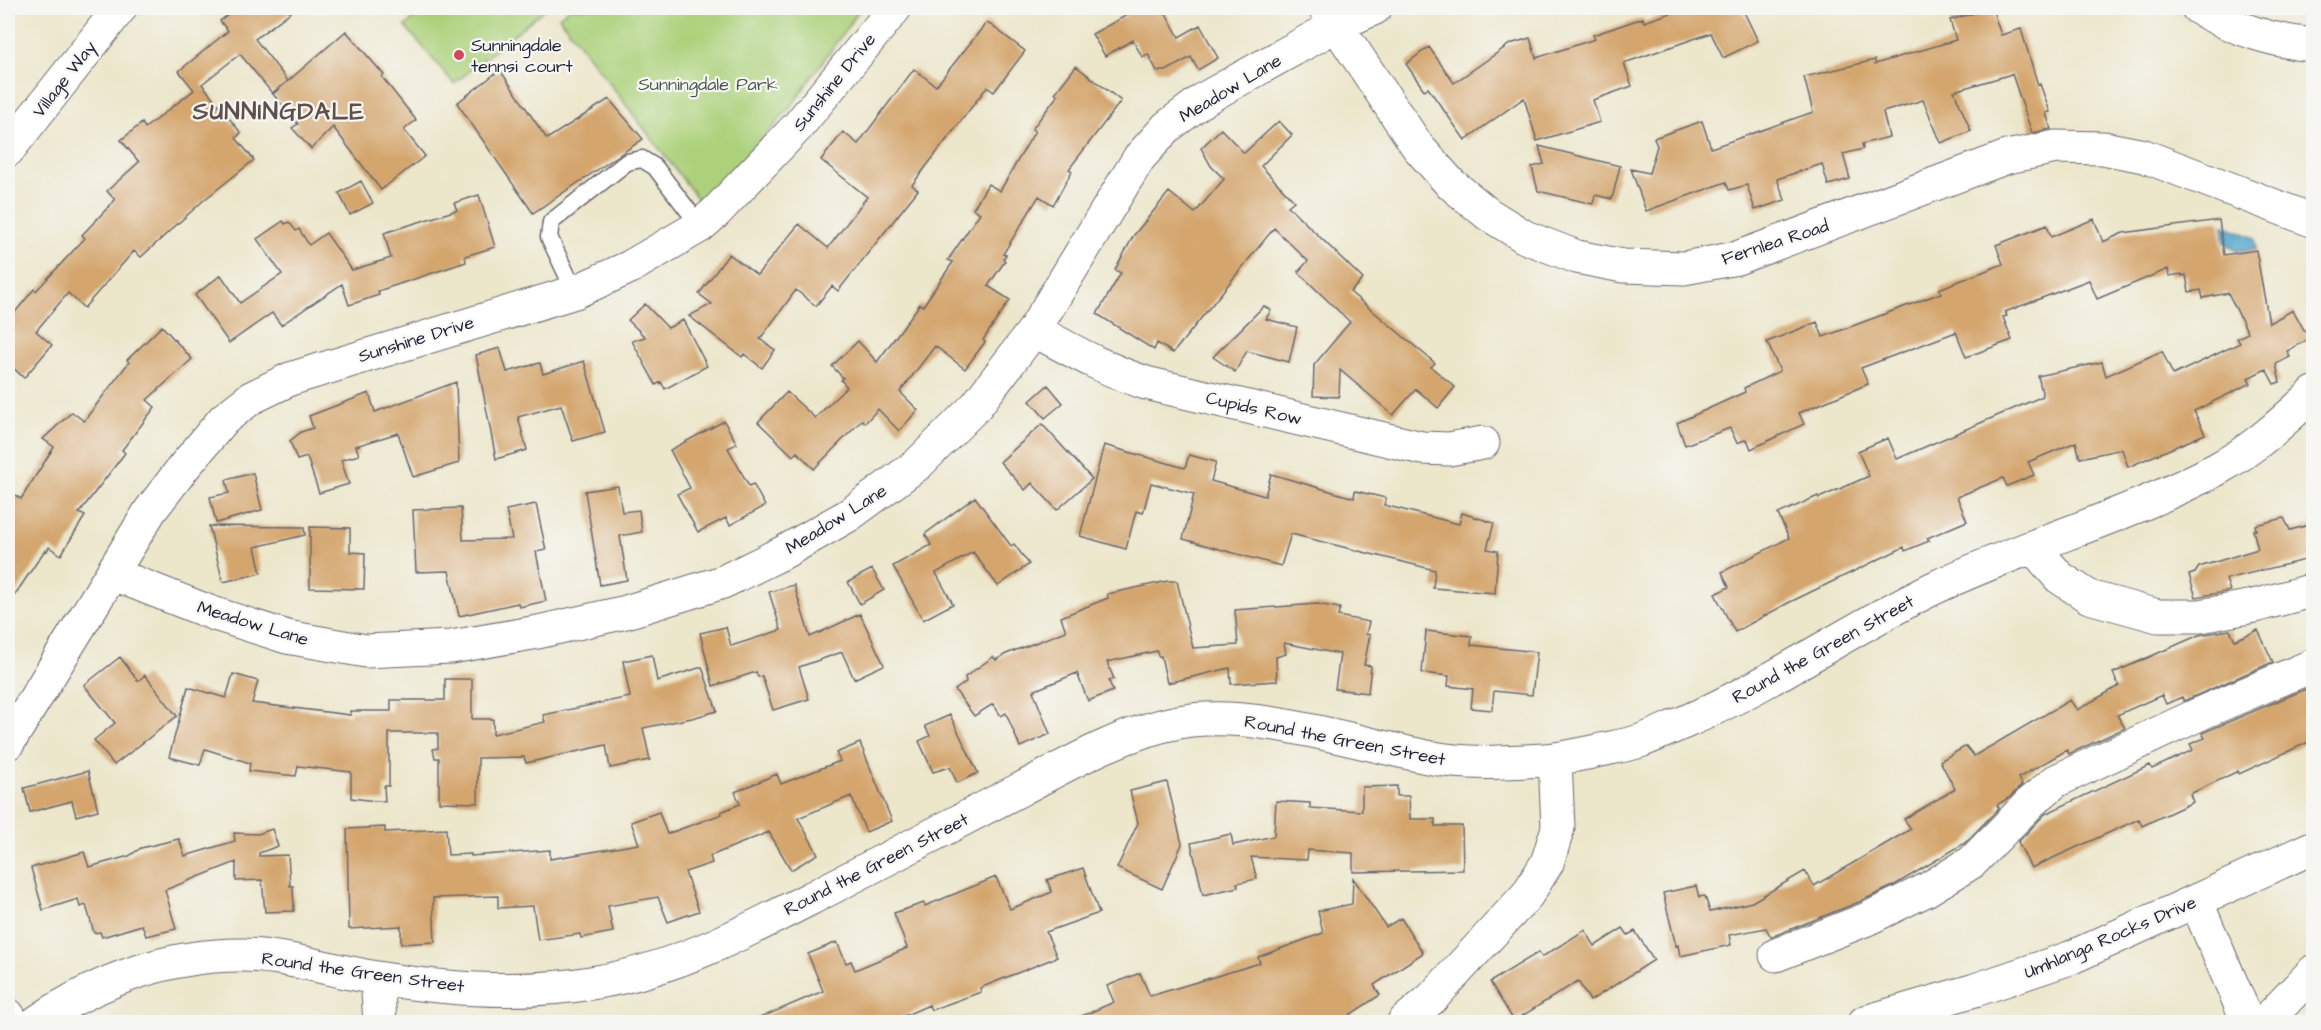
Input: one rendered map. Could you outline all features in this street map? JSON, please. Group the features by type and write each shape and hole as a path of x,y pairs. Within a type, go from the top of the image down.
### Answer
{"street":[{"name":"Village Way","path":"8,150 120,8"},
{"name":"Sunshine Drive","path":"8,743 150,511 224,419 251,398 290,379 575,292 630,267 700,226 716,213 798,126 895,8"},
{"name":"Meadow Lane","path":"113,574 212,613 287,637 366,651 452,647 538,632 626,612 723,582 784,552 849,515 918,464 976,406 1034,330 1139,158 1167,127 1204,99 1331,16 1375,8"},
{"path":"2198,8 2219,21 2262,35 2313,45"},
{"name":"Fernlea Road","path":"1331,16 1418,147 1450,183 1488,214 1525,237 1577,257 1623,266 1684,268 1737,258 2007,157 2056,147 2103,148 2144,156 2313,221"},
{"name":"Cupids Row","path":"1034,330 1088,360 1146,383 1422,448 1449,450 1483,443"},
{"name":"Round the Green Street","path":"37,1023 61,1006 97,987 132,973 199,958 247,955 293,960 377,978 459,988 524,990 599,982 653,968 709,947 772,918 1060,768 1119,741 1181,721 1236,719 1440,760 1485,763 1555,759 1638,742 1716,709 1934,588 2147,501 2220,467 2270,434 2313,393"},
{"path":"2033,547 2059,577 2088,597 2158,616 2200,616 2254,606 2313,590"},
{"path":"1776,955 1867,919 1926,890 1972,862 2033,800 2056,781 2208,710 2313,665"},
{"path":"1404,1023 1432,998 1527,895 1547,863 1558,828 1555,759"},
{"name":"Umhlanga Rocks Drive","path":"1865,1023 2070,958 2313,847"},
{"path":"2196,901 2248,1023"},
{"path":"2265,1023 2313,971"},
{"path":"377,978 380,1023"},
{"path":"8,1015 12,1023"}],"lane":[{"path":"575,292 549,237 551,222 627,162 642,159 655,167 700,226"}],"green space":[{"name":"Sunningdale tennsi court","path":"427,8 546,8 454,84 405,26"},
{"name":"Sunningdale Park","path":"570,8 861,8 789,109 704,207 559,17"}],"water":[{"path":"2223,225 2255,238 2256,249 2237,251 2225,243"}],"building":[{"path":"238,8 296,8 255,39 288,81 272,93 240,54 202,84 241,133 236,138 254,160 204,200 141,257 134,251 84,308 68,293 36,331 52,345 24,378 8,363 8,321 34,289 36,291 85,238 82,235 115,200 107,191 139,162 121,140 142,123 145,128 194,90 179,71 228,31 220,21"},
{"path":"1140,8 1163,8 1179,37 1200,25 1218,58 1198,70 1191,57 1166,71 1157,71 1148,54 1142,57 1133,40 1105,56 1092,34"},
{"path":"1686,8 1742,8 1758,41 1723,58 1711,33 1624,63 1632,86 1593,100 1600,122 1537,141 1524,98 1465,140 1428,88 1424,90 1406,64 1429,47 1454,83 1510,44 1530,38 1536,58 1595,39 1593,35 1643,18 1644,22"},
{"path":"1992,8 2001,35 2021,29 2038,85 2040,84 2050,112 2046,113 2051,129 2032,133 2012,74 1954,91 1971,131 1941,143 1923,100 1883,112 1889,137 1862,144 1863,149 1843,154 1850,179 1828,185 1822,164 1777,179 1785,200 1755,210 1747,185 1729,190 1726,182 1646,211 1631,169 1649,173 1657,146 1654,138 1702,121 1711,148 1813,112 1804,77 1875,60 1875,64 1956,40 1950,20"},
{"path":"987,22 1025,51 994,92 987,87 912,185 918,190 838,291 832,286 816,306 796,290 760,339 775,350 762,368 744,354 742,357 689,316 712,304 699,294 729,254 757,275 799,224 828,248 867,197 821,160 843,132 858,144 914,69 936,86"},
{"path":"346,31 384,75 382,77 416,120 404,130 425,156 381,190 333,127 311,149 292,128 298,124 273,94"},
{"path":"1076,66 1121,101 1069,169 1072,171 1053,205 1039,196 1003,254 1006,255 1003,259 1005,261 988,286 1010,300 983,340 985,342 965,369 935,346 900,392 918,410 899,431 878,409 865,423 862,420 814,469 797,452 793,456 758,422 787,392 815,418 847,387 841,380 843,378 832,366 858,341 877,362 920,304 923,306 953,262 948,260 980,213 973,209 988,184 1000,191 1035,131 1032,129 1058,95 1055,93"},
{"path":"500,70 547,139 609,99 643,139 533,213 457,103"},
{"path":"1279,121 1292,135 1261,166 1294,201 1288,206 1363,279 1350,292 1435,363 1431,367 1455,387 1438,408 1416,389 1393,415 1340,370 1339,397 1313,396 1314,365 1350,322 1298,272 1308,261 1274,228 1173,353 1157,343 1154,350 1097,314 1121,273 1115,270 1134,235 1169,192 1195,213 1224,179 1211,166 1201,148 1221,129 1244,153"},
{"path":"1539,146 1620,166 1612,199 1595,195 1593,204 1538,191 1532,167 1544,164"},
{"path":"361,181 373,203 350,215 339,193"},
{"path":"479,195 495,247 465,256 466,262 378,291 379,295 349,305 342,284 281,325 272,313 229,343 195,295 221,275 240,303 282,274 257,239 283,221 285,224 289,222 296,231 299,229 309,245 326,233 352,270 391,258 384,233 457,210 454,203"},
{"path":"2094,219 2103,242 2123,233 2219,220 2224,255 2256,250 2269,323 2293,310 2309,339 2287,351 2290,357 2276,364 2280,382 2274,384 2266,369 2248,378 2251,383 2194,411 2205,434 2128,467 2122,449 2080,458 2076,442 2028,462 2034,475 2007,486 2003,478 1957,497 1967,521 1927,538 1929,541 1905,551 1904,547 1788,603 1735,632 1715,594 1729,587 1722,572 1789,538 1778,514 1869,476 1858,451 1888,438 1897,459 2043,396 2038,376 2102,362 2106,376 2162,351 2173,375 2240,343 2237,338 2248,333 2228,293 2203,298 2201,290 2189,292 2186,275 2169,276 2168,269 2097,299 2089,280 2005,312 2007,316 2003,317 2012,340 1966,357 1956,332 1861,368 1868,384 1799,413 1804,424 1751,449 1747,439 1737,443 1730,428 1685,445 1677,423 1745,392 1744,388 1780,371 1767,342 1817,322 1823,337 1941,293 1939,289 2003,264 1996,245 2047,225 2051,237"},
{"path":"645,304 668,328 683,320 707,366 665,389 661,382 656,385 632,341 645,337 628,320"},
{"path":"1264,306 1271,310 1266,319 1297,327 1289,362 1247,351 1235,372 1213,357"},
{"path":"162,326 192,359 147,400 155,407 122,450 125,453 79,513 85,516 61,555 49,547 47,551 45,550 8,605 8,491 21,499 54,447 43,439 72,412 84,421 129,362 127,360"},
{"path":"500,348 507,372 540,363 543,374 584,361 605,432 573,441 561,405 518,417 527,450 496,459 476,355"},
{"path":"456,382 459,463 413,477 398,433 356,446 359,455 341,460 349,484 319,493 307,457 297,460 290,441 301,432 313,428 309,416 369,393 375,412"},
{"path":"1048,385 1063,403 1045,418 1030,401"},
{"path":"724,421 737,444 728,448 749,486 753,484 765,506 730,525 726,518 698,532 677,494 690,488 670,450"},
{"path":"1042,424 1092,479 1057,510 1032,483 1025,490 1000,462"},
{"path":"1104,445 1185,468 1189,455 1216,462 1211,481 1265,496 1271,474 1354,498 1355,491 1386,498 1384,505 1459,524 1462,513 1494,523 1487,549 1498,551 1495,593 1433,588 1435,570 1291,534 1281,566 1183,539 1194,494 1151,483 1143,513 1136,511 1126,549 1080,536"},
{"path":"253,473 262,510 216,523 210,497 229,493 226,480"},
{"path":"618,486 622,512 639,510 642,532 620,536 627,580 600,585 585,491"},
{"path":"975,497 1011,546 1014,544 1029,564 998,586 973,552 936,573 953,604 923,620 893,566 931,545 925,534"},
{"path":"536,504 546,550 536,552 546,601 519,607 518,603 459,616 449,571 416,572 413,510 461,508 463,540 512,539 506,510"},
{"path":"2284,518 2290,530 2313,524 2313,558 2226,579 2230,591 2196,597 2189,575 2195,573 2199,567 2258,549 2253,530 2256,530 2255,525"},
{"path":"209,526 304,527 305,535 255,547 261,573 223,582"},
{"path":"310,527 350,528 350,552 365,553 364,589 310,588"},
{"path":"872,569 884,590 860,604 848,582"},
{"path":"1177,581 1193,648 1238,645 1235,610 1317,604 1340,608 1338,616 1369,622 1366,634 1370,635 1364,665 1371,666 1368,693 1335,689 1340,654 1284,643 1286,654 1276,657 1277,681 1231,684 1230,668 1167,683 1161,656 1158,656 1157,651 1107,662 1114,679 1109,681 1113,691 1088,701 1077,673 1033,691 1050,734 1020,747 1006,713 1001,716 993,704 974,716 955,690 966,682 965,677 993,657 996,660 1066,631 1061,617 1108,598 1107,594"},
{"path":"794,585 810,637 860,614 884,665 854,679 842,652 799,667 809,699 773,710 762,676 758,677 756,672 713,686 700,633 726,627 731,646 781,630 769,592"},
{"path":"2230,630 2235,640 2258,630 2273,662 2184,701 2182,697 2166,704 2162,695 2117,715 2125,728 2069,754 2067,750 2018,778 2022,785 2010,797 1997,805 1999,808 1965,843 1893,886 1771,937 1766,928 1729,935 1731,945 1680,956 1663,893 1696,886 1699,897 1705,896 1710,912 1752,902 1805,871 1814,886 1911,829 1904,819 1955,789 1940,761 1966,746 1974,756 2070,700 2077,710 2119,686 2113,673 2199,635"},
{"path":"1426,631 1472,636 1471,645 1537,652 1532,695 1494,691 1492,710 1471,708 1473,689 1448,686 1449,676 1422,673"},
{"path":"652,655 657,681 702,667 717,711 643,728 650,760 610,768 606,745 526,763 524,757 478,758 478,803 439,802 439,758 435,758 433,749 438,748 438,733 389,733 389,786 384,786 385,802 351,798 351,772 298,766 296,776 249,771 250,763 205,749 200,765 169,757 188,687 226,698 233,674 258,681 252,703 351,715 350,711 391,711 391,700 445,700 445,679 472,679 472,719 493,719 493,734 545,722 543,715 630,697 623,661"},
{"path":"120,657 138,681 145,675 177,716 114,765 94,740 115,723 84,685"},
{"path":"2313,686 2313,740 2190,794 2193,802 2142,826 2139,819 2031,868 2018,842 2045,814 2150,765 2152,769 2193,750 2190,744 2205,738 2202,733"},
{"path":"950,715 978,773 957,783 950,767 933,772 919,741 930,736 925,726"},
{"path":"860,743 892,821 866,832 851,796 798,818 818,854 791,870 769,832 710,856 712,863 685,872 699,911 668,922 658,897 608,906 613,932 581,938 580,934 538,940 533,906 498,908 498,896 433,898 435,942 401,944 401,926 349,929 347,829 385,827 385,832 446,829 448,855 471,854 471,856 550,850 550,859 639,844 631,822 659,812 667,834 722,814 721,812 740,804 735,792 777,774 781,784 840,761 836,753"},
{"path":"88,771 98,810 76,816 72,801 30,812 24,788"},
{"path":"1167,782 1182,844 1162,889 1117,868 1138,823 1130,791"},
{"path":"1397,786 1397,796 1409,796 1410,819 1435,819 1435,826 1462,826 1463,870 1353,872 1353,853 1308,850 1307,860 1251,857 1257,879 1237,883 1238,887 1203,895 1191,843 1231,834 1233,845 1274,836 1276,801 1310,803 1310,808 1362,811 1362,787"},
{"path":"272,829 278,846 259,853 259,856 288,855 294,911 265,912 262,880 236,881 236,862 165,890 176,929 146,936 142,925 102,937 100,932 94,933 86,905 80,907 78,899 43,910 31,868 84,852 89,867 129,856 141,848 179,839 185,856 235,841 234,833 258,834"},
{"path":"1083,868 1099,913 1046,932 1057,957 980,988 981,992 931,1010 929,1005 888,1023 748,1023 823,991 808,954 837,942 846,963 851,961 855,970 907,948 894,913 924,903 925,906 996,877 1010,909 1052,892 1047,880"},
{"path":"1353,878 1386,927 1401,918 1423,953 1374,985 1380,995 1339,1022 1066,1023 1114,1002 1107,986 1140,973 1150,996 1260,963 1258,957 1323,933 1318,911 1352,904"},
{"path":"1623,928 1628,935 1635,931 1654,960 1590,1001 1578,981 1514,1021 1490,982 1539,952 1542,957 1585,930 1595,946"}],"place":[{"name":"Sunningdale tennsi court","path":"459,55"}],"district":[{"name":"SUNNINGDALE","path":"279,111"}]}
